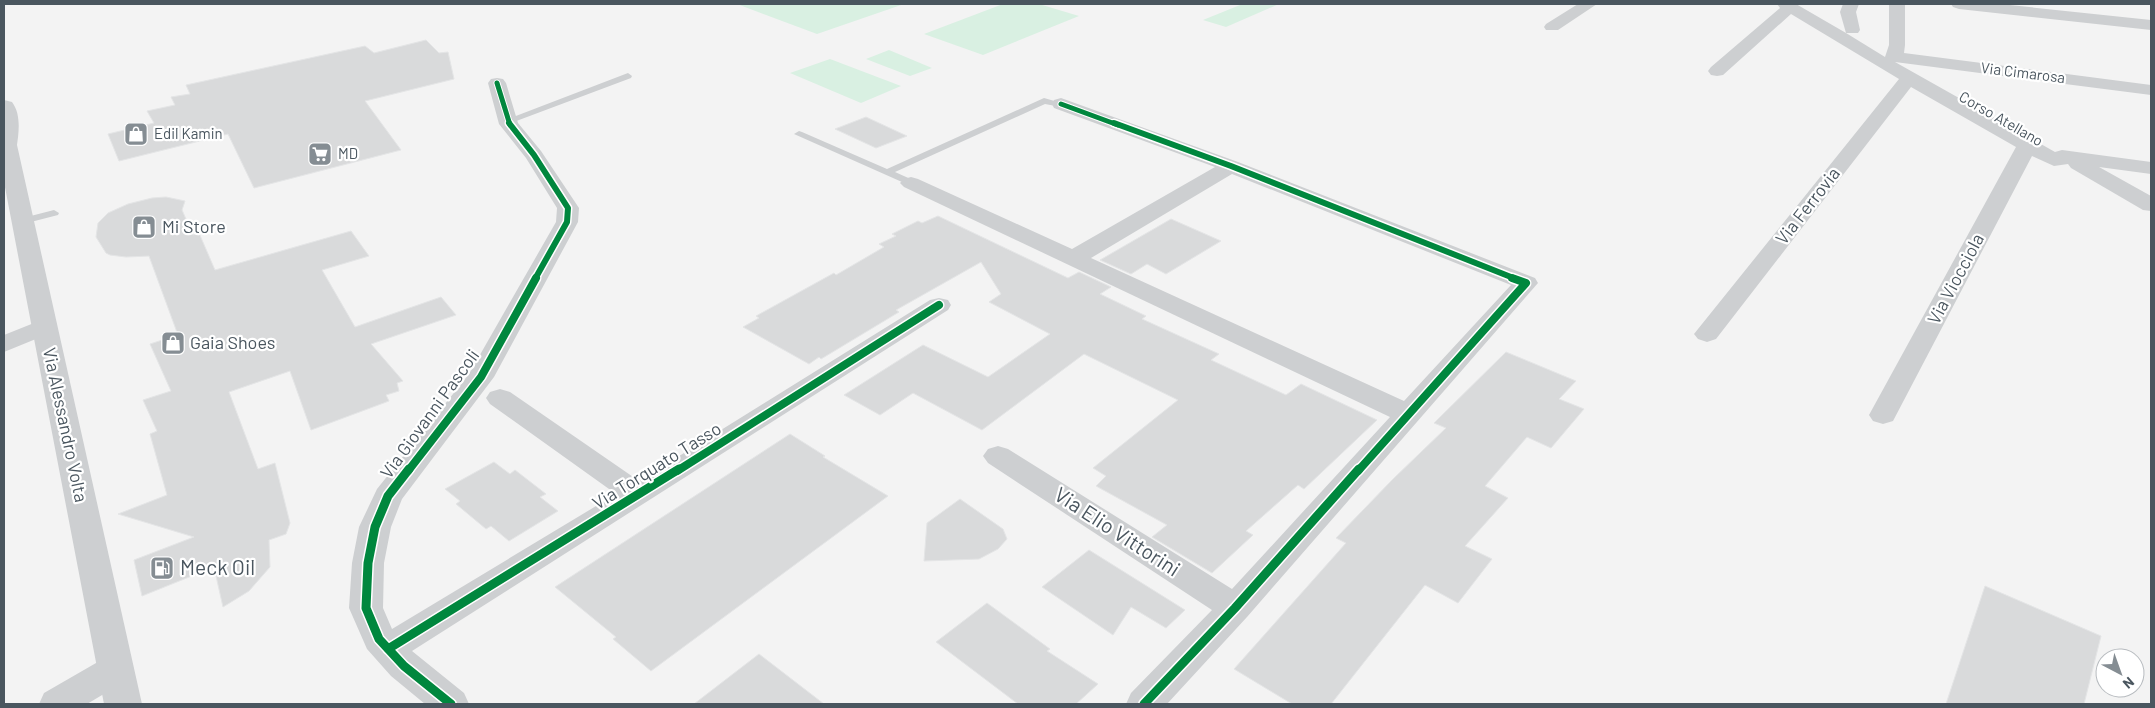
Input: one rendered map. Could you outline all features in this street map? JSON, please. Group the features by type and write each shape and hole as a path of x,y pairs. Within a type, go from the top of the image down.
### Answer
{"street":[{"path":"1552,27 1590,4"},
{"path":"1850,4 1848,12 1852,30"},
{"path":"1894,57 1897,44 1897,4"},
{"path":"1959,4 2043,9 2151,25"},
{"path":"1717,71 1792,5 1909,78 2054,160 2062,159 2062,156 2151,168"},
{"name":"Corso Atellano","path":"1792,5 1852,30 1894,57 2062,156 2151,205"},
{"name":"Via Cimarosa","path":"1894,57 2151,90"},
{"name":"Via Ferrovia","path":"1707,334 1909,78"},
{"name":"Via Giovanni Pascoli","path":"451,704 404,666 380,639 366,608 368,563 375,527 388,496 480,377 567,222 568,208 534,155 508,121 496,84"},
{"name":"Via Alessandro Volta","path":"4,98 9,124 5,143 23,221 123,704"},
{"path":"1061,104 1231,166 1526,283 1235,608 1144,704"},
{"name":"Via Viocciola","path":"1883,415 2028,144"},
{"path":"1074,258 1231,166"},
{"path":"911,183 1408,414"},
{"name":"Via Torquato Tasso","path":"388,649 638,495 939,305"},
{"path":"4,344 44,327"},
{"path":"500,398 638,495"},
{"name":"Via Elio Vittorini","path":"998,456 1235,608"},
{"path":"57,704 116,669"}],"lane":[{"path":"508,121 628,76"},
{"path":"888,172 1044,101 1061,104"},
{"path":"799,134 911,183"},
{"path":"23,221 54,212"}],"green space":[{"path":"737,4 904,4 817,34"},
{"path":"1003,4 1039,4 1079,16 983,55 924,34"},
{"path":"1237,4 1279,4 1226,27 1203,20 1240,5"},
{"path":"889,50 932,68 910,76 866,59"},
{"path":"830,59 901,86 861,103 790,73"}],"building":[{"path":"426,40 439,53 448,52 454,79 365,101 401,150 254,188 228,134 119,161 108,134 154,123 147,111 175,105 171,97 190,94 186,85 365,46 374,53"},
{"path":"866,117 907,136 876,148 835,129"},
{"path":"166,197 185,201 182,210 193,235 199,233 215,270 351,231 369,256 322,270 355,327 441,297 456,315 371,344 403,381 397,383 399,391 386,395 389,401 311,430 290,371 229,392 258,469 275,463 290,523 286,534 269,540 270,567 249,591 223,607 214,567 142,596 134,560 194,537 118,514 167,495 150,434 157,431 143,400 171,391 150,344 178,335 149,256 126,257 110,255 106,253 96,237 98,223 108,213 128,204 152,198"},
{"path":"938,216 1068,278 1079,272 1111,287 1100,294 1146,316 1142,319 1219,354 1211,360 1286,395 1301,384 1377,420 1304,489 1298,485 1246,531 1253,535 1212,573 1152,537 1167,525 1096,486 1106,476 1093,468 1178,400 1084,354 982,430 913,393 880,415 844,395 923,345 988,377 1050,334 989,302 1001,294 981,262 896,310 899,312 821,359 819,357 809,364 743,327 759,318 756,316 834,273 836,275 884,247 879,244 896,236 892,234 918,221 922,223"},
{"path":"1171,219 1221,241 1166,274 1147,264 1131,274 1100,260"},
{"path":"1506,352 1576,381 1559,399 1584,409 1551,448 1527,437 1485,486 1508,498 1465,546 1492,559 1458,603 1425,585 1331,704 1292,704 1234,669 1346,543 1336,538 1446,428 1434,423"},
{"path":"790,434 825,456 823,457 888,496 651,671 613,639 616,637 555,587"},
{"path":"494,462 510,474 515,470 546,494 540,497 558,511 509,541 491,526 486,529 456,504 460,501 445,489"},
{"path":"960,499 1003,529 1007,539 998,549 979,559 924,561 927,523"},
{"path":"1089,550 1185,610 1166,628 1131,607 1113,635 1042,587"},
{"path":"1985,586 2101,636 2098,648 2095,648 2095,660 2084,704 1946,704"},
{"path":"987,603 1050,649 1047,651 1098,684 1076,704 1018,704 936,642"},
{"path":"759,654 824,704 694,704"}],"cycle path":[{"path":"451,704 404,666 379,639 366,608 368,563 375,527 388,496 481,377 567,222 568,208 534,155 509,124 497,83"},
{"path":"1061,104 1231,166 1526,283 1235,608 1144,704"},
{"path":"388,649 638,495 939,305"}],"place":[{"name":"Edil Kamin","path":"136,134"},
{"name":"MD","path":"320,154"},
{"name":"Mi Store","path":"144,227"},
{"name":"Gaia Shoes","path":"173,343"},
{"name":"Meck Oil","path":"162,568"}]}
